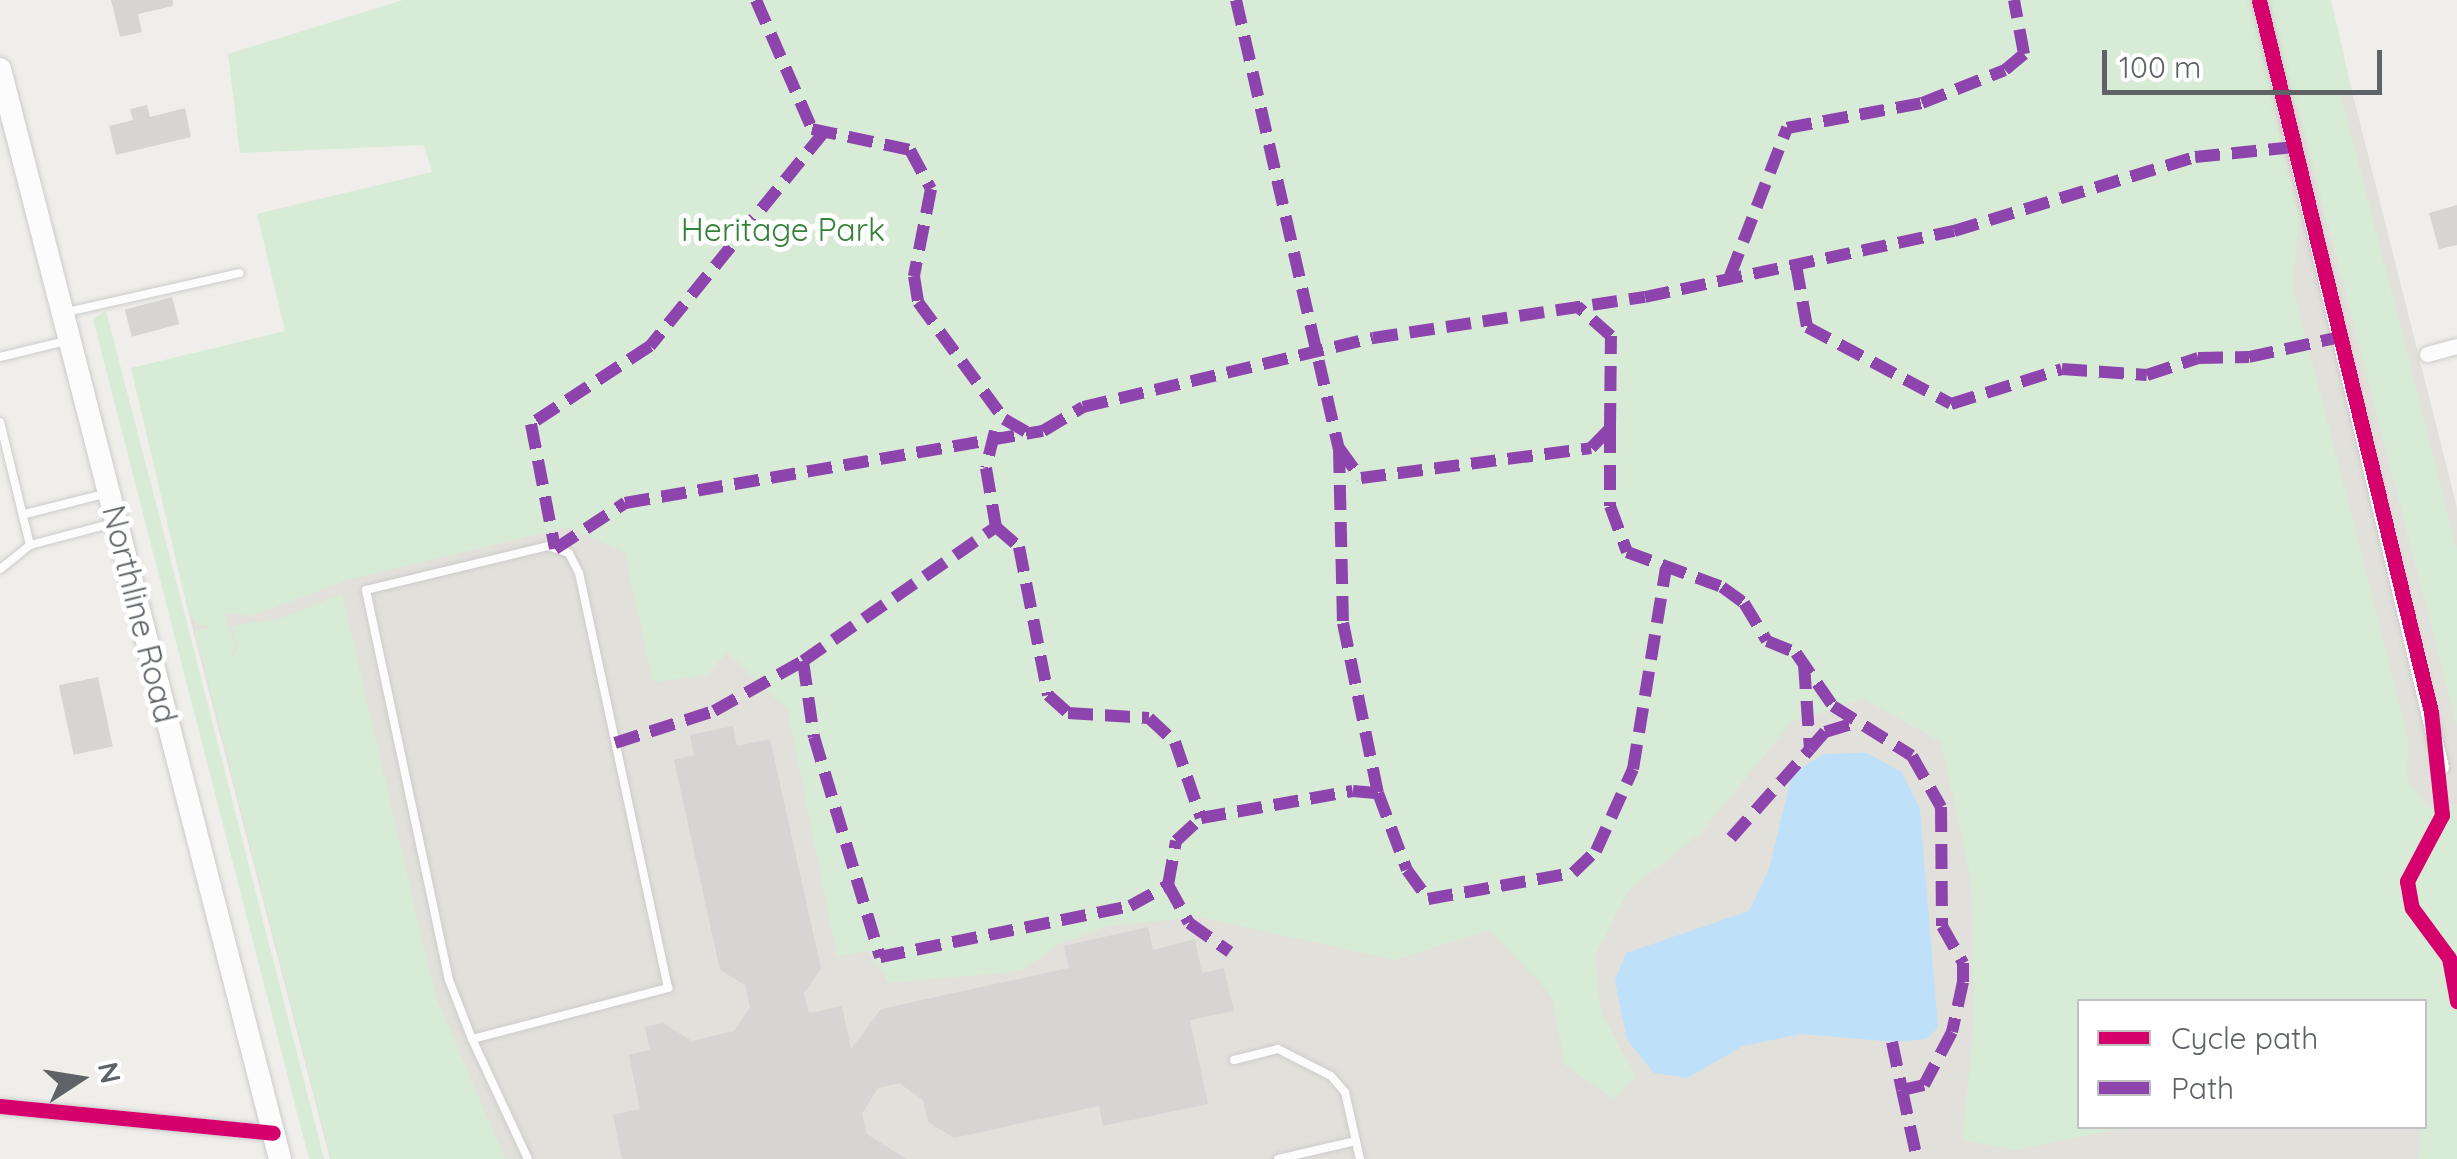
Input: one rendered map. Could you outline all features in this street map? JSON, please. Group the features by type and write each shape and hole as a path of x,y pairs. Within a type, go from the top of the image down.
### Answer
{"main road":[{"name":"Northline Road","path":"0,69 6,121 70,340 280,1159"}],"street":[{"path":"2259,0 2441,767"},
{"path":"2427,354 2457,346"},
{"path":"0,1106 273,1133"}],"lane":[{"path":"62,313 240,273"},
{"path":"0,357 70,340"},
{"path":"0,422 30,545"},
{"path":"25,514 109,492"},
{"path":"0,569 30,545 116,522"},
{"path":"472,1038 668,988 579,572 568,553 548,546 366,590 449,980 472,1038 528,1159"},
{"path":"1234,1060 1278,1048 1330,1076 1346,1092 1360,1159"},
{"path":"1278,1159 1356,1141"}],"shaded area":[{"path":"2352,91 2457,508 2457,1159 330,1159 187,607"}],"green space":[{"name":"Heritage Park","path":"403,0 2331,0 2352,91 2341,94 2457,550 2457,727 2297,104 2274,110 2299,219 2293,287 2408,737 2407,780 2429,809 2457,804 2457,1159 2419,1159 2420,1129 2427,1129 2427,999 2077,999 2077,1129 2120,1129 2015,1150 1963,1140 1974,1016 1971,879 1941,742 1864,699 1791,722 1702,832 1628,891 1595,956 1601,1013 1636,1076 1614,1099 1565,1065 1551,995 1489,930 1395,960 1200,917 1108,926 1059,944 1021,971 889,983 868,951 837,956 788,711 727,652 707,675 653,682 625,553 569,527 350,579 251,616 224,613 236,648 223,666 238,649 231,626 279,619 342,594 435,995 505,1159 331,1159 195,631 212,627 196,624 187,607 131,368 285,331 257,214 432,172 424,145 240,153 228,54"},
{"path":"106,311 324,1159 309,1159 93,319"}],"water":[{"path":"1867,753 1902,772 1920,809 1938,1028 1926,1039 1895,1042 1801,1034 1743,1046 1687,1078 1654,1073 1627,1040 1615,981 1626,953 1749,911 1769,869 1792,774 1824,754"}],"building":[{"path":"111,0 173,0 173,6 138,14 142,32 120,37"},
{"path":"147,105 150,117 185,108 191,137 116,155 109,126 133,120 130,109"},
{"path":"2457,205 2457,245 2439,249 2429,213"},
{"path":"172,297 179,324 132,337 125,310"},
{"path":"98,677 113,746 74,755 59,685"},
{"path":"733,726 737,746 770,739 821,968 804,993 809,1013 842,1006 851,1049 881,1009 1069,968 1064,946 1148,927 1153,950 1195,939 1202,973 1224,968 1234,1011 1190,1020 1208,1104 1103,1126 1099,1106 954,1138 928,1122 923,1100 899,1083 878,1088 862,1114 867,1134 906,1159 622,1159 613,1115 640,1109 629,1055 650,1050 645,1027 663,1023 692,1041 734,1031 750,1007 745,985 720,970 674,760 694,755 690,735"}],"marked path":[{"path":"756,0 812,129 910,150 931,189 914,276 918,302 1004,419 1028,433"},
{"path":"1236,0 1339,448 1343,623 1378,793"},
{"path":"1730,276 1787,128 1922,103 2005,70 2024,54 2014,0"},
{"path":"824,132 650,346 531,424 555,549 625,503 1043,431 1083,407 1373,338 1645,297 1954,231 2195,157 2295,147"},
{"path":"1796,265 1807,327 1951,404 2062,369 2147,375 2198,358 2249,357 2340,337"},
{"path":"1339,448 1361,478 1591,448 1610,428 1611,336 1577,306"},
{"path":"1610,428 1610,506 1627,552 1722,587 1744,603 1767,641 1796,653 1833,706 1912,756 1941,807 1942,926 1963,963 1963,982 1952,1032 1924,1085 1902,1090 1917,1159"},
{"path":"995,431 986,468 996,527 1019,547 1048,695 1068,713 1149,718 1175,742 1201,818"},
{"path":"615,743 714,711 803,661 996,527"},
{"path":"803,661 814,737 880,957 1130,906 1168,885 1176,841 1201,818 1353,791 1378,793 1407,870 1428,899 1573,873 1596,851 1633,769 1666,568"},
{"path":"1804,664 1810,749 1825,732 1855,723"},
{"path":"1731,838 1810,749"},
{"path":"1168,885 1189,923 1230,952"},
{"path":"1892,1042 1902,1090"}],"cycle path":[{"path":"2259,0 2431,712 2442,815 2407,881 2412,908 2449,958 2457,1001"},
{"path":"0,1106 273,1133"}]}
